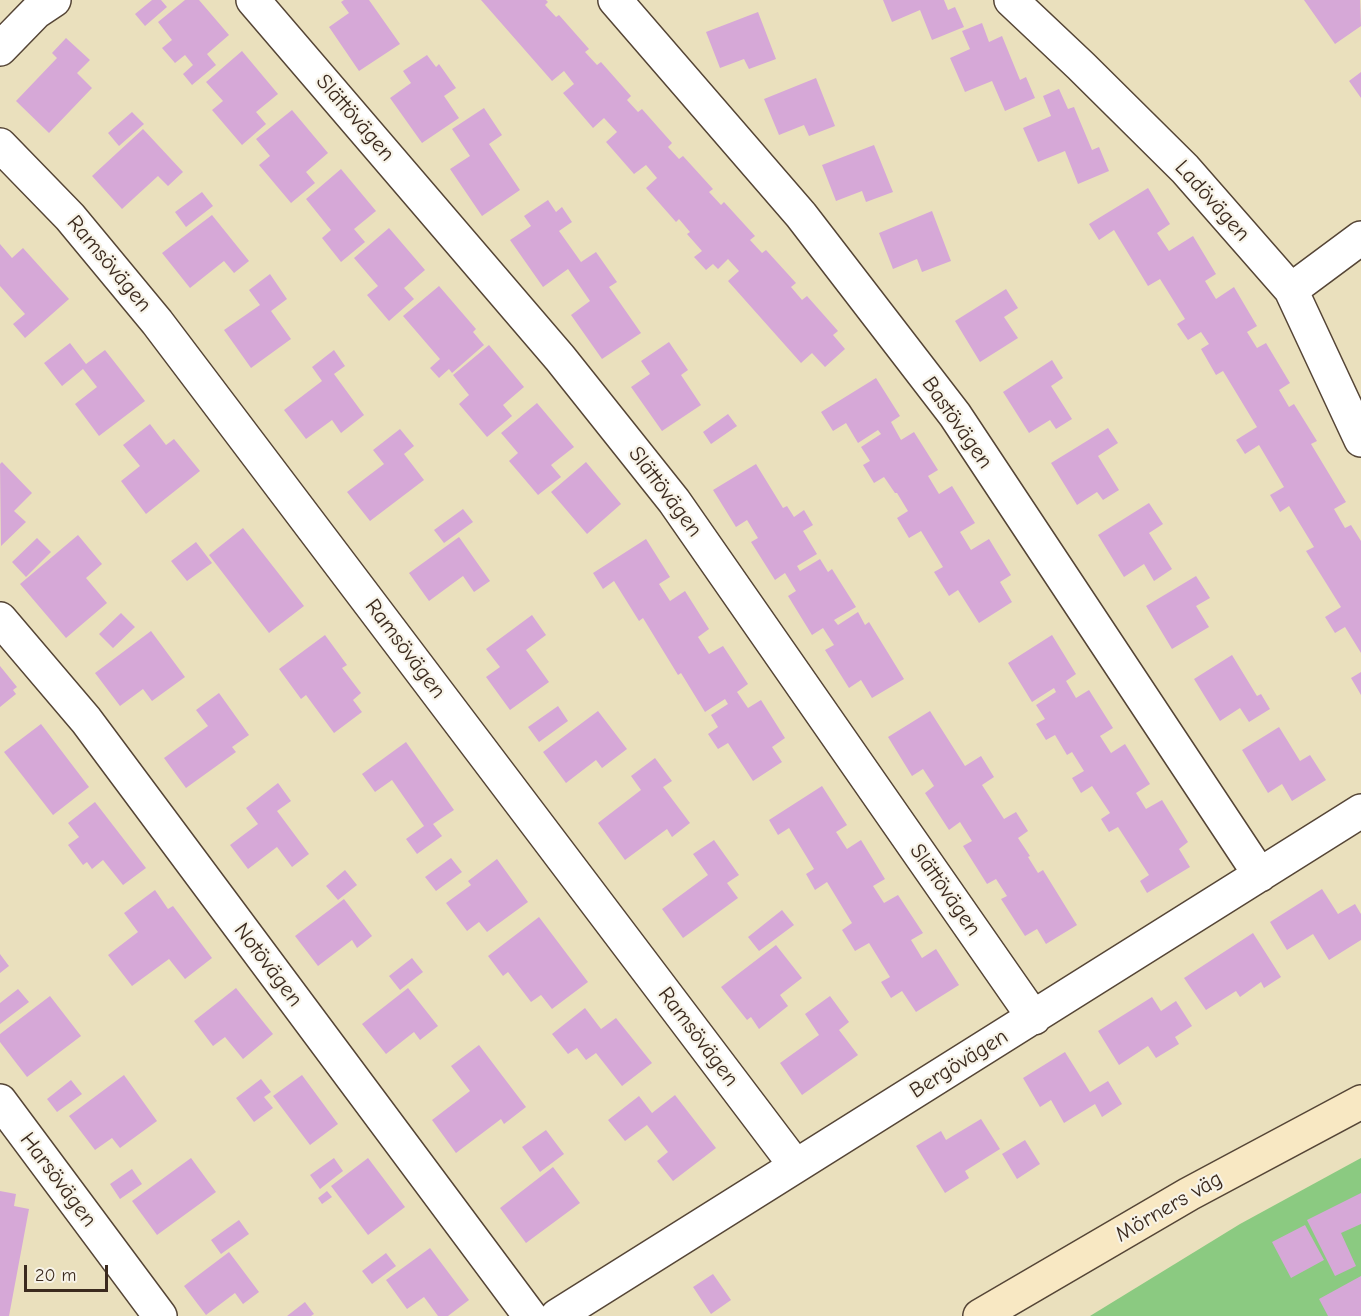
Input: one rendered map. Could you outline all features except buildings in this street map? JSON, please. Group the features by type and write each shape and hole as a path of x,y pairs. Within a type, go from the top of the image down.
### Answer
{"main road":[{"name":"Mörners väg","path":"980,1316 1189,1194 1361,1102"}],"street":[{"path":"0,49 36,12 54,0"},
{"name":"Slättövägen","path":"253,0 560,358 674,501 1034,1018"},
{"name":"Bastövägen","path":"615,0 801,215 955,416 1260,875"},
{"name":"Ladövägen","path":"1011,0 1185,169 1291,290 1361,440"},
{"name":"Ramsövägen","path":"0,146 70,217 157,322 795,1165"},
{"path":"1291,290 1361,238"},
{"name":"Notövägen","path":"0,619 86,720 530,1316"},
{"name":"Bergövägen","path":"557,1316 1361,811"},
{"name":"Harsövägen","path":"0,1101 160,1316"}],"green space":[{"path":"1361,1158 1361,1316 1090,1316 1240,1224"}]}
